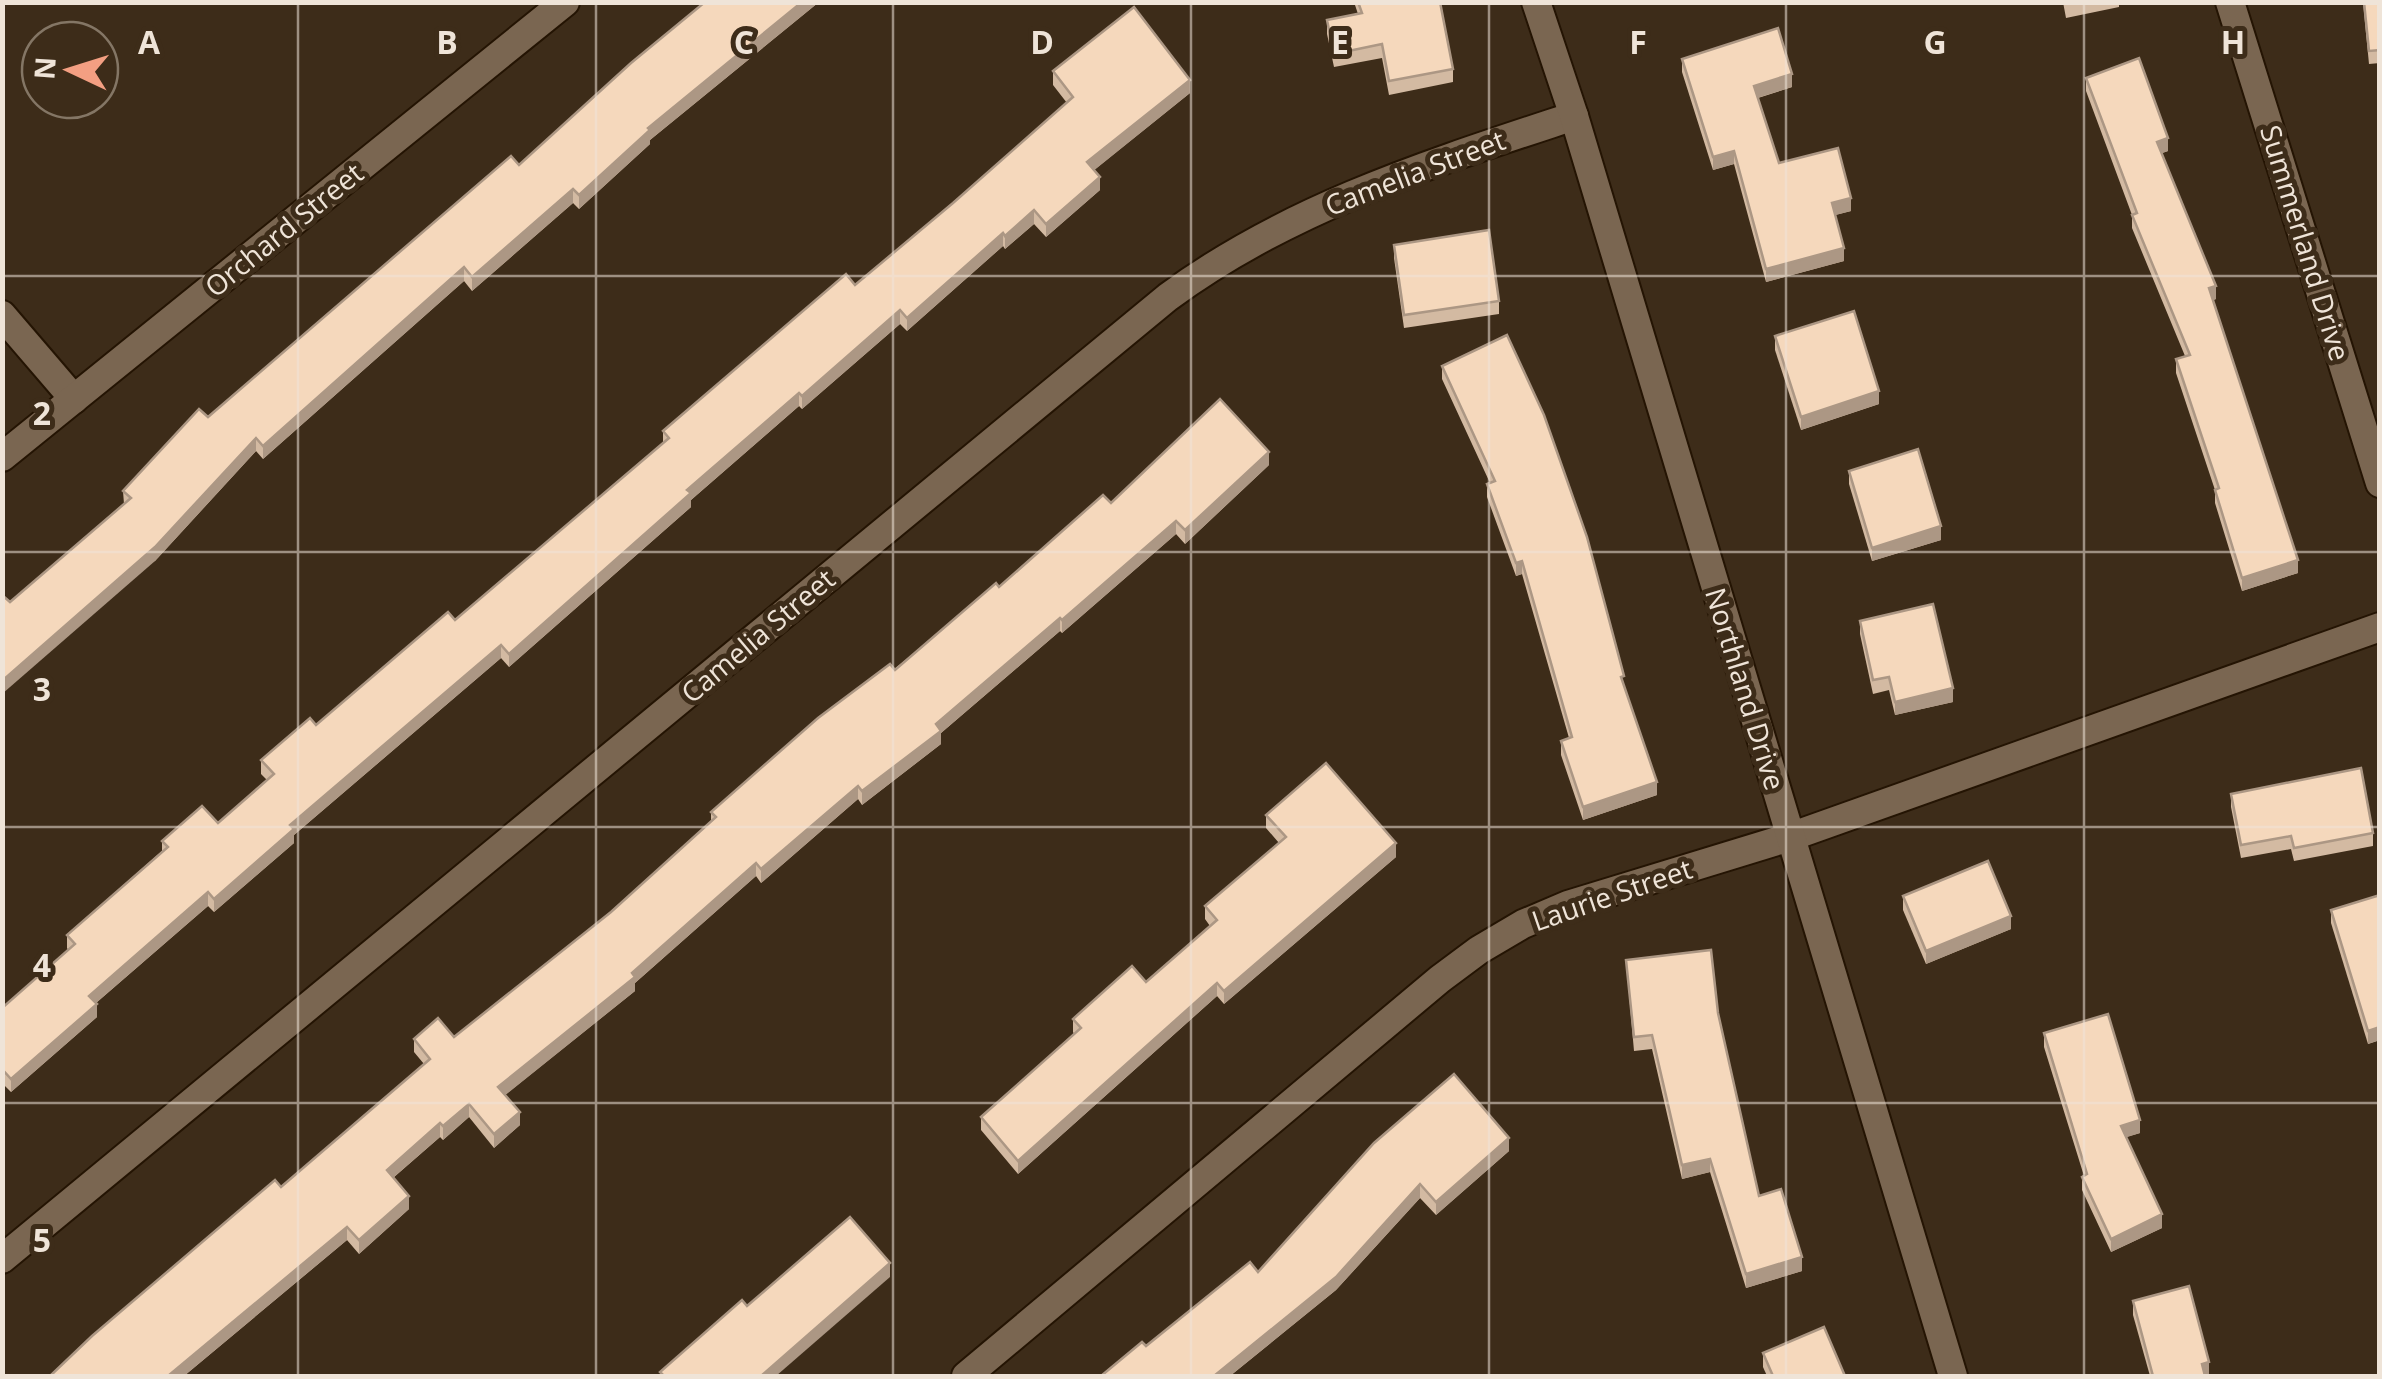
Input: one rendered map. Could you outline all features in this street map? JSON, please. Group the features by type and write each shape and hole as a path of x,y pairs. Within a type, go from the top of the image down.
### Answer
{"street":[{"name":"Orchard Street","path":"2,457 565,2"},
{"name":"Northland Drive","path":"1536,2 1574,116 1954,1376"},
{"name":"Summerland Drive","path":"2230,2 2380,483"},
{"name":"Camelia Street","path":"2,1259 1193,278 1279,226 1394,175 1574,116"},
{"path":"2,315 74,399"},
{"name":"Laurie Street","path":"966,1376 1440,979 1523,924 1568,905 1790,837 2380,627"}],"building":[{"path":"705,2 802,2 648,128 579,195 573,189 472,277 464,267 263,446 256,438 155,547 2,681 2,595 10,602 131,498 123,491 199,409 208,417 511,156 519,165"},
{"path":"1358,2 1440,2 1453,69 1389,81 1382,44 1334,54 1327,20 1362,13"},
{"path":"2364,2 2380,2 2380,50 2369,51"},
{"path":"1134,7 1190,80 1087,162 1100,177 1046,224 1034,210 907,318 900,310 802,396 799,393 509,654 501,645 290,825 294,829 214,899 208,892 89,996 97,1004 11,1079 2,1069 2,1008 75,944 67,935 168,847 162,841 202,806 218,823 274,774 261,760 310,718 316,725 448,612 455,620 669,438 663,431 846,274 855,285 953,203 1073,97 1053,71"},
{"path":"1778,28 1792,74 1754,86 1779,163 1838,148 1851,198 1832,203 1844,248 1766,269 1734,151 1713,157 1682,59"},
{"path":"2139,58 2168,138 2157,142 2216,286 2209,288 2298,560 2242,578 2215,490 2219,488 2176,359 2190,355 2132,215 2137,213 2086,78"},
{"path":"1489,230 1499,301 1404,315 1394,245"},
{"path":"1854,311 1879,391 1801,417 1775,336"},
{"path":"1507,335 1544,415 1587,537 1624,676 1621,677 1657,782 1583,807 1561,741 1572,737 1522,561 1516,563 1487,484 1495,481 1442,366"},
{"path":"1220,399 1269,452 1185,530 1176,521 1060,618 936,724 941,731 862,791 858,786 761,869 756,863 632,973 635,977 498,1087 520,1112 494,1134 469,1104 443,1126 440,1123 387,1170 409,1196 359,1240 347,1227 168,1376 50,1376 275,1180 281,1187 430,1059 414,1039 438,1018 454,1037 611,912 716,817 711,812 818,718 890,664 895,670 996,583 999,587 1103,495 1111,503"},
{"path":"1918,449 1941,526 1872,548 1849,471"},
{"path":"1933,604 1953,688 1895,702 1889,677 1873,680 1860,621"},
{"path":"1326,763 1396,843 1224,991 1217,983 1018,1161 981,1117 1081,1028 1073,1019 1132,966 1146,982 1217,920 1205,906 1286,837 1266,815"},
{"path":"2361,768 2373,833 2294,848 2291,836 2241,845 2231,794"},
{"path":"1988,861 2011,916 1926,951 1903,896"},
{"path":"2380,895 2380,1027 2368,1031 2331,910"},
{"path":"1711,950 1718,1013 1759,1196 1781,1189 1802,1257 1746,1274 1710,1159 1682,1165 1652,1035 1634,1037 1626,960"},
{"path":"2108,1014 2140,1120 2121,1126 2162,1214 2111,1239 2082,1177 2087,1174 2044,1033"},
{"path":"1454,1074 1509,1138 1436,1202 1420,1184 1336,1277 1214,1376 1101,1376 1142,1342 1146,1346 1250,1262 1258,1272 1374,1143"},
{"path":"850,1217 890,1263 761,1376 664,1376 660,1372 742,1300 747,1306"},
{"path":"2189,1286 2209,1362 2202,1364 2205,1376 2153,1376 2133,1301"},
{"path":"1824,1327 1845,1376 1773,1376 1763,1353"}]}
